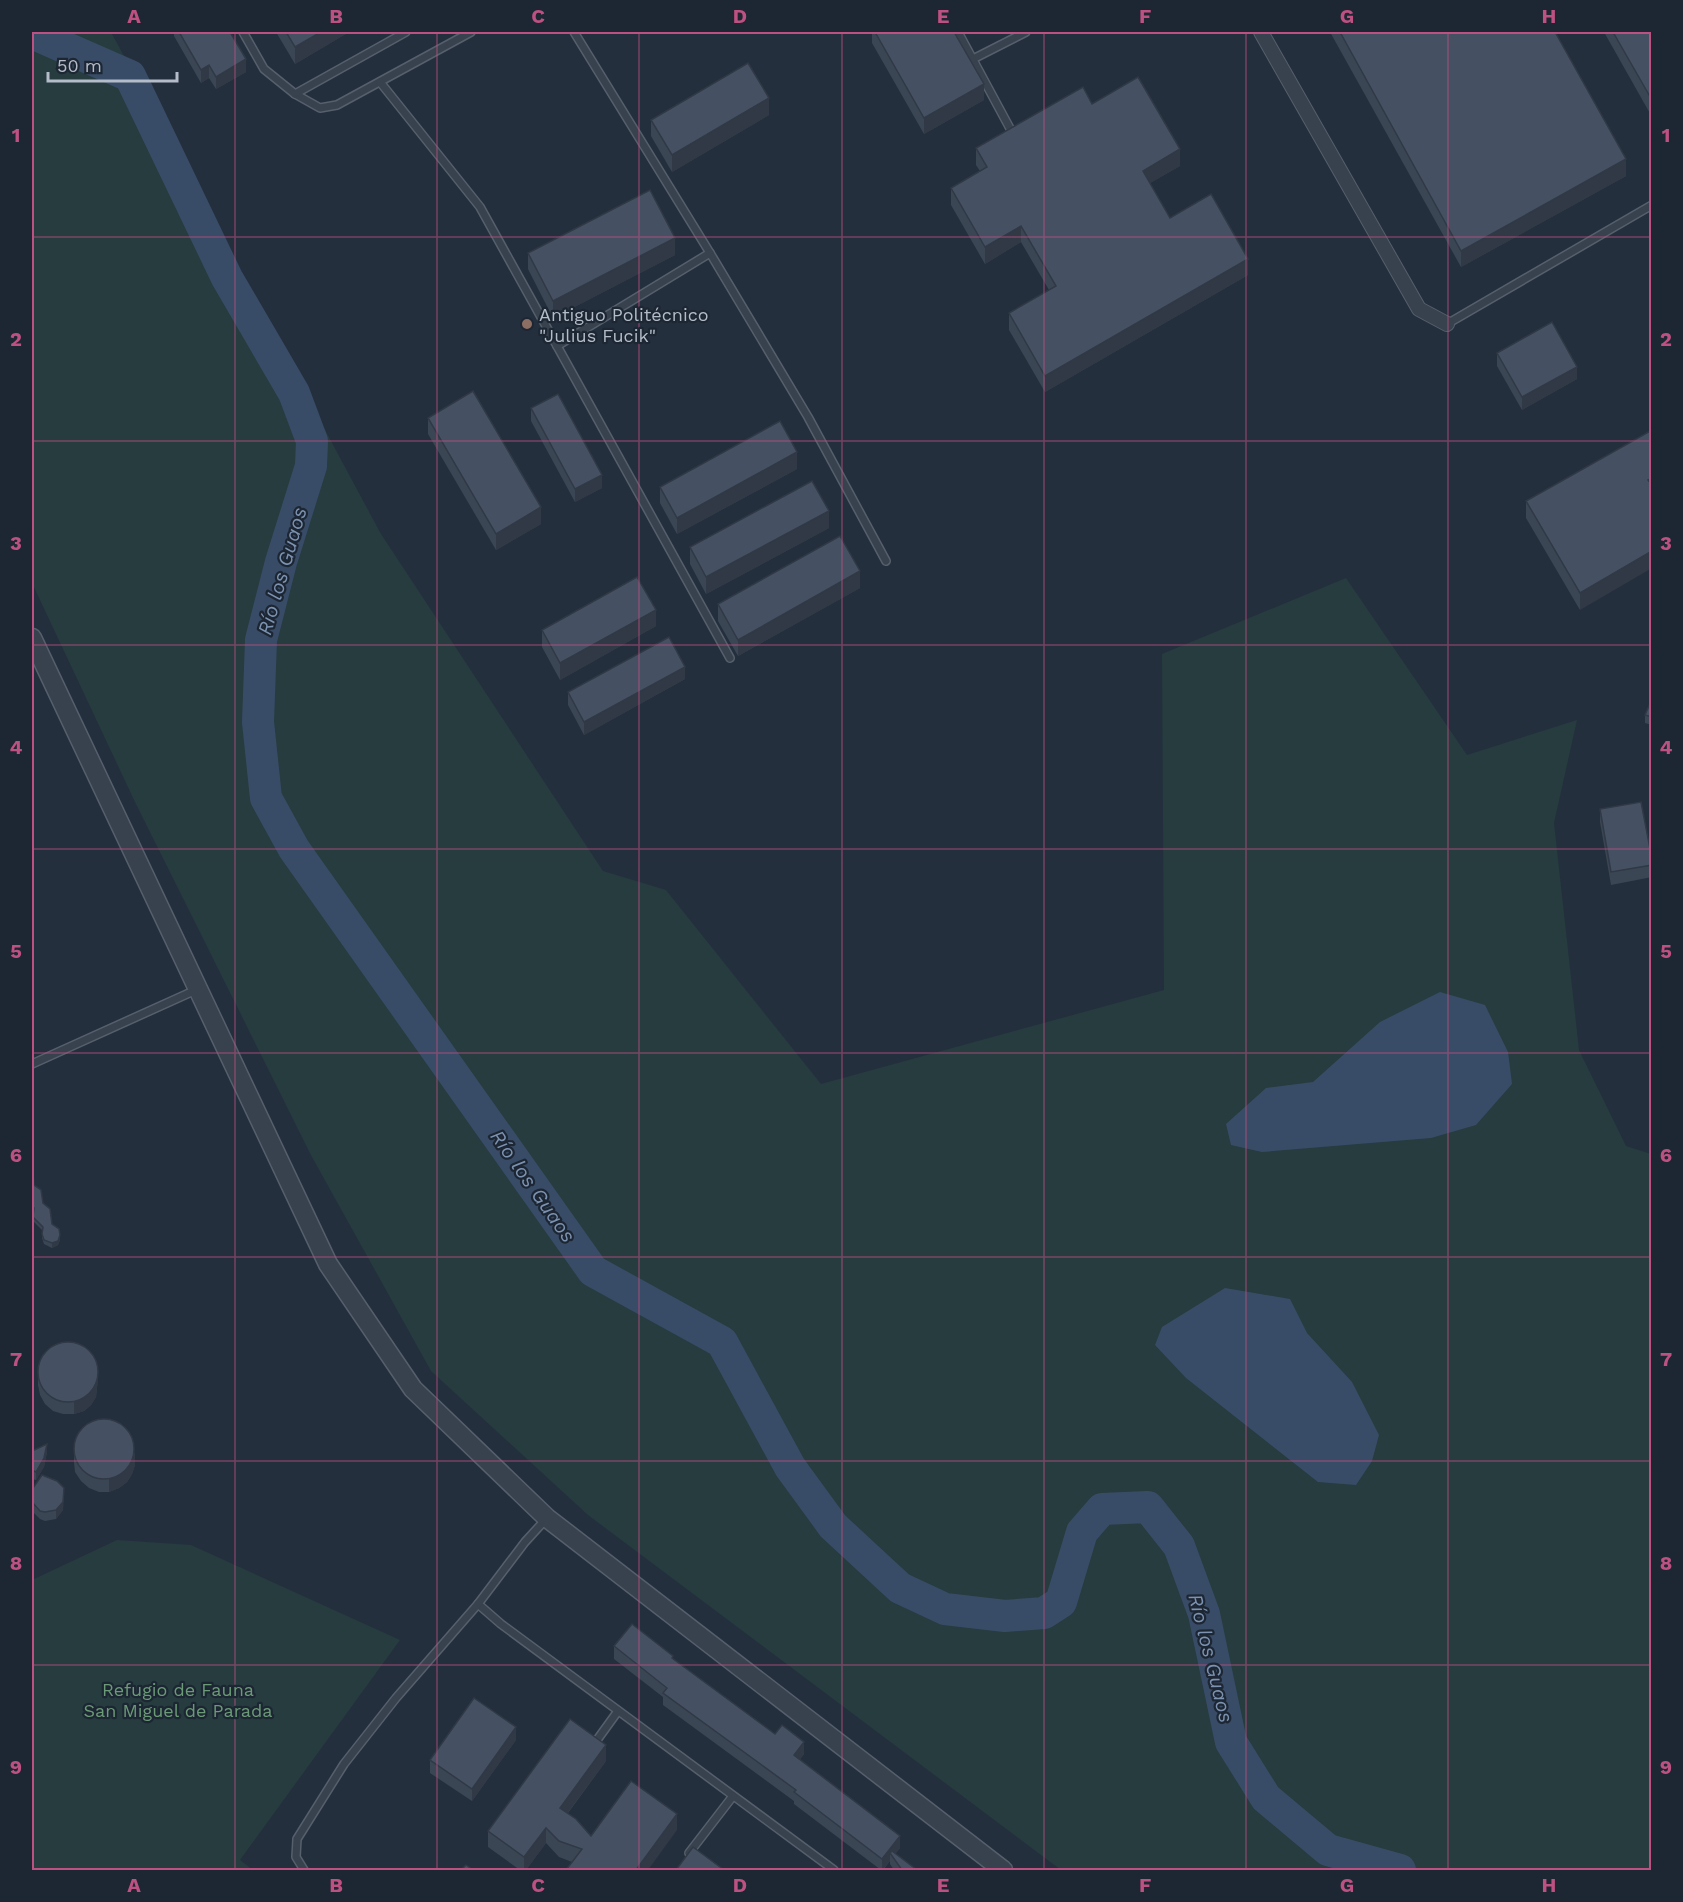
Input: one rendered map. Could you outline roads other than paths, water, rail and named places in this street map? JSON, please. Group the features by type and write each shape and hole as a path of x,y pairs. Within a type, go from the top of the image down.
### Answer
{"street":[{"path":"1261,32 1419,309 1447,324"},
{"path":"32,638 328,1264 412,1389 547,1518 1003,1870"}],"lane":[{"path":"243,32 264,69 295,94 320,108 337,105 471,32"},
{"path":"295,94 406,32"},
{"path":"574,32 808,417 886,561"},
{"path":"958,32 1013,134"},
{"path":"973,59 1026,32"},
{"path":"380,82 480,207 730,658"},
{"path":"1447,324 1652,205"},
{"path":"557,346 710,253"},
{"path":"32,1064 198,989"},
{"path":"304,1870 296,1857 297,1839 344,1764 396,1698 478,1604 496,1578 547,1518"},
{"path":"478,1604 501,1624 834,1870"},
{"path":"597,1740 618,1711"},
{"path":"683,1861 733,1796"}],"water":[{"path":"1440,992 1485,1005 1508,1052 1512,1084 1476,1125 1431,1138 1262,1152 1231,1145 1226,1124 1266,1088 1313,1082 1380,1022"},
{"path":"1225,1288 1290,1299 1307,1333 1352,1382 1379,1435 1372,1461 1356,1485 1318,1482 1186,1378 1155,1345 1162,1327"}],"waterway":[{"name":"Río los Guaos","path":"32,33 130,76 227,278 294,393 312,441 311,466 281,562 261,640 258,722 266,798 294,849 593,1271 722,1342 790,1467 833,1526 900,1588 945,1609 1005,1616 1044,1613 1061,1602 1082,1532 1102,1509 1148,1507 1179,1546 1204,1614 1231,1742 1266,1798 1328,1850 1400,1870"}],"place":[{"name":"Antiguo Politécnico \"Julius Fucik\"","path":"527,324"}],"park label":[{"name":"Refugio de Fauna San Miguel de Parada","path":"178,1699"}]}
